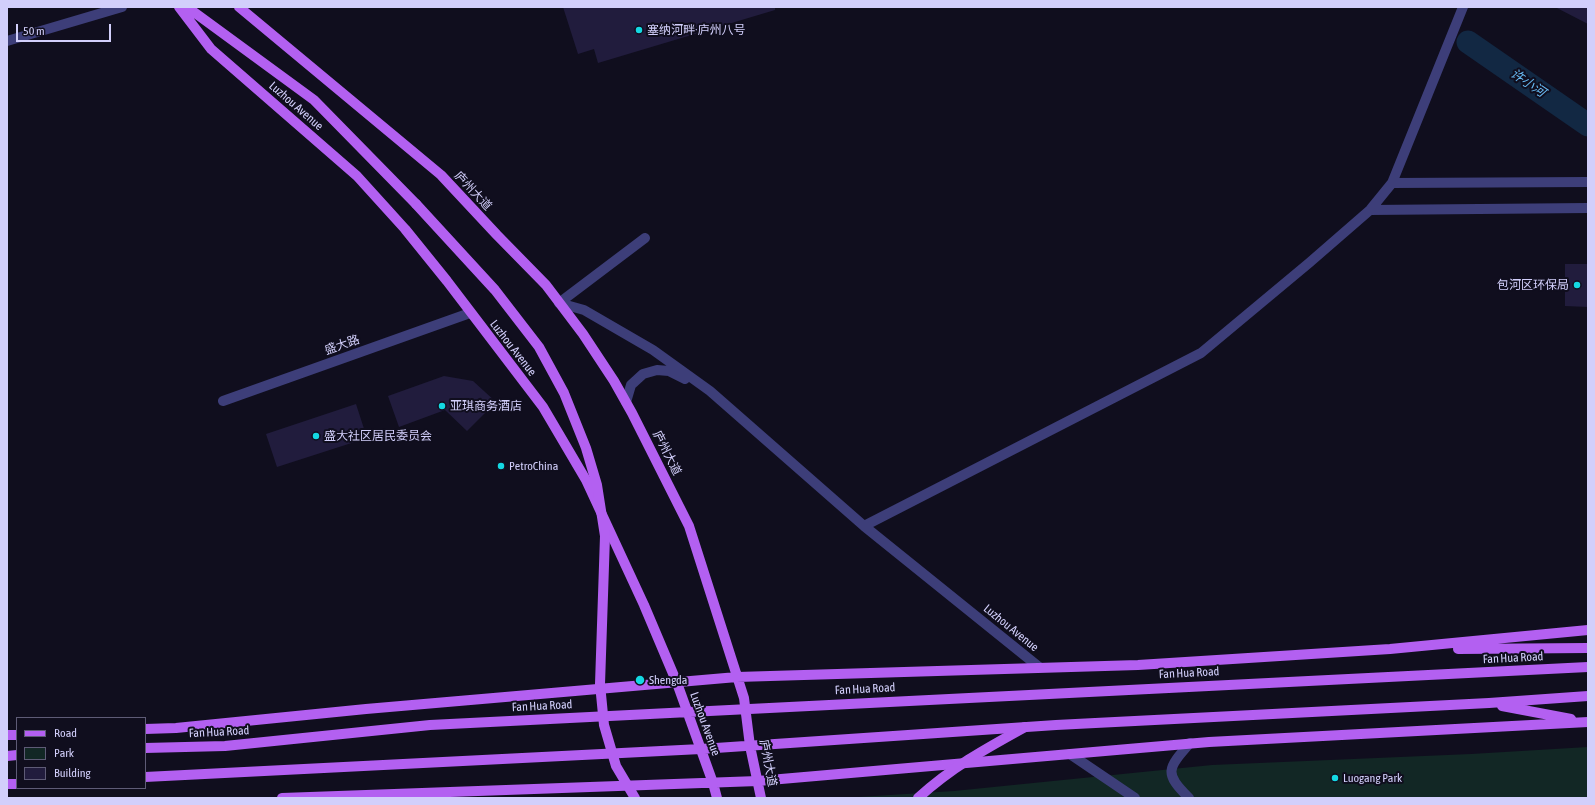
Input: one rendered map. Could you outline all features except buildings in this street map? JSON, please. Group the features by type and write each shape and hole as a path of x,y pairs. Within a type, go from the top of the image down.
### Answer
{"main road":[{"name":"Luzhou Avenue","path":"179,7 211,49 357,176 405,229 447,281 543,408 586,480 644,605 676,683 713,783"},
{"path":"187,7 314,100 416,204 495,290 539,347 564,393 586,448 597,485 605,536 600,684 604,725 616,766 635,798"},
{"path":"239,7 441,175 546,285 559,303"},
{"name":"庐州大道","path":"559,303 582,334 626,402 689,526 737,677 745,709 750,746 761,798"},
{"path":"146,729 176,728 358,709 737,677 1138,665 1390,649 1588,630"},
{"path":"1390,649 1588,648"},
{"name":"Fan Hua Road","path":"146,748 225,746 430,725 1588,667"},
{"path":"146,777 701,749 1025,727 1489,703 1588,696"},
{"path":"1489,703 1587,722"},
{"path":"282,798 758,781 1190,744 1587,722"},
{"path":"918,798 974,755 1025,727"},
{"path":"713,783 717,798"}],"street":[{"path":"7,41 122,7"},
{"path":"864,526 1201,353 1370,210 1392,183 1463,7"},
{"path":"1392,183 1588,182"},
{"path":"1370,210 1588,208"},
{"path":"559,303 645,238"},
{"path":"559,303 584,310 647,346 710,391"},
{"name":"盛大路","path":"223,401 470,313"},
{"path":"626,402 631,385 642,374 657,370 669,371 710,391"},
{"name":"Luzhou Avenue","path":"710,391 864,526 1039,667"},
{"path":"1189,798 1174,784 1171,775 1172,768 1179,755 1190,744"},
{"path":"1070,754 1135,798"}],"green space":[{"name":"Luogang Park","path":"1588,747 1588,798 842,798 954,791 1212,765 1471,754"}],"waterway":[{"name":"许小河","path":"1468,42 1588,125"}],"place":[{"name":"塞纳河畔·庐州八号","path":"639,30"},
{"name":"包河区环保局","path":"1577,285"},
{"name":"亚琪商务酒店","path":"442,406"},
{"name":"盛大社区居民委员会","path":"316,436"},
{"name":"PetroChina","path":"501,466"},
{"name":"Shengda","path":"640,680"},
{"name":"Luogang Park","path":"1335,778"}]}
